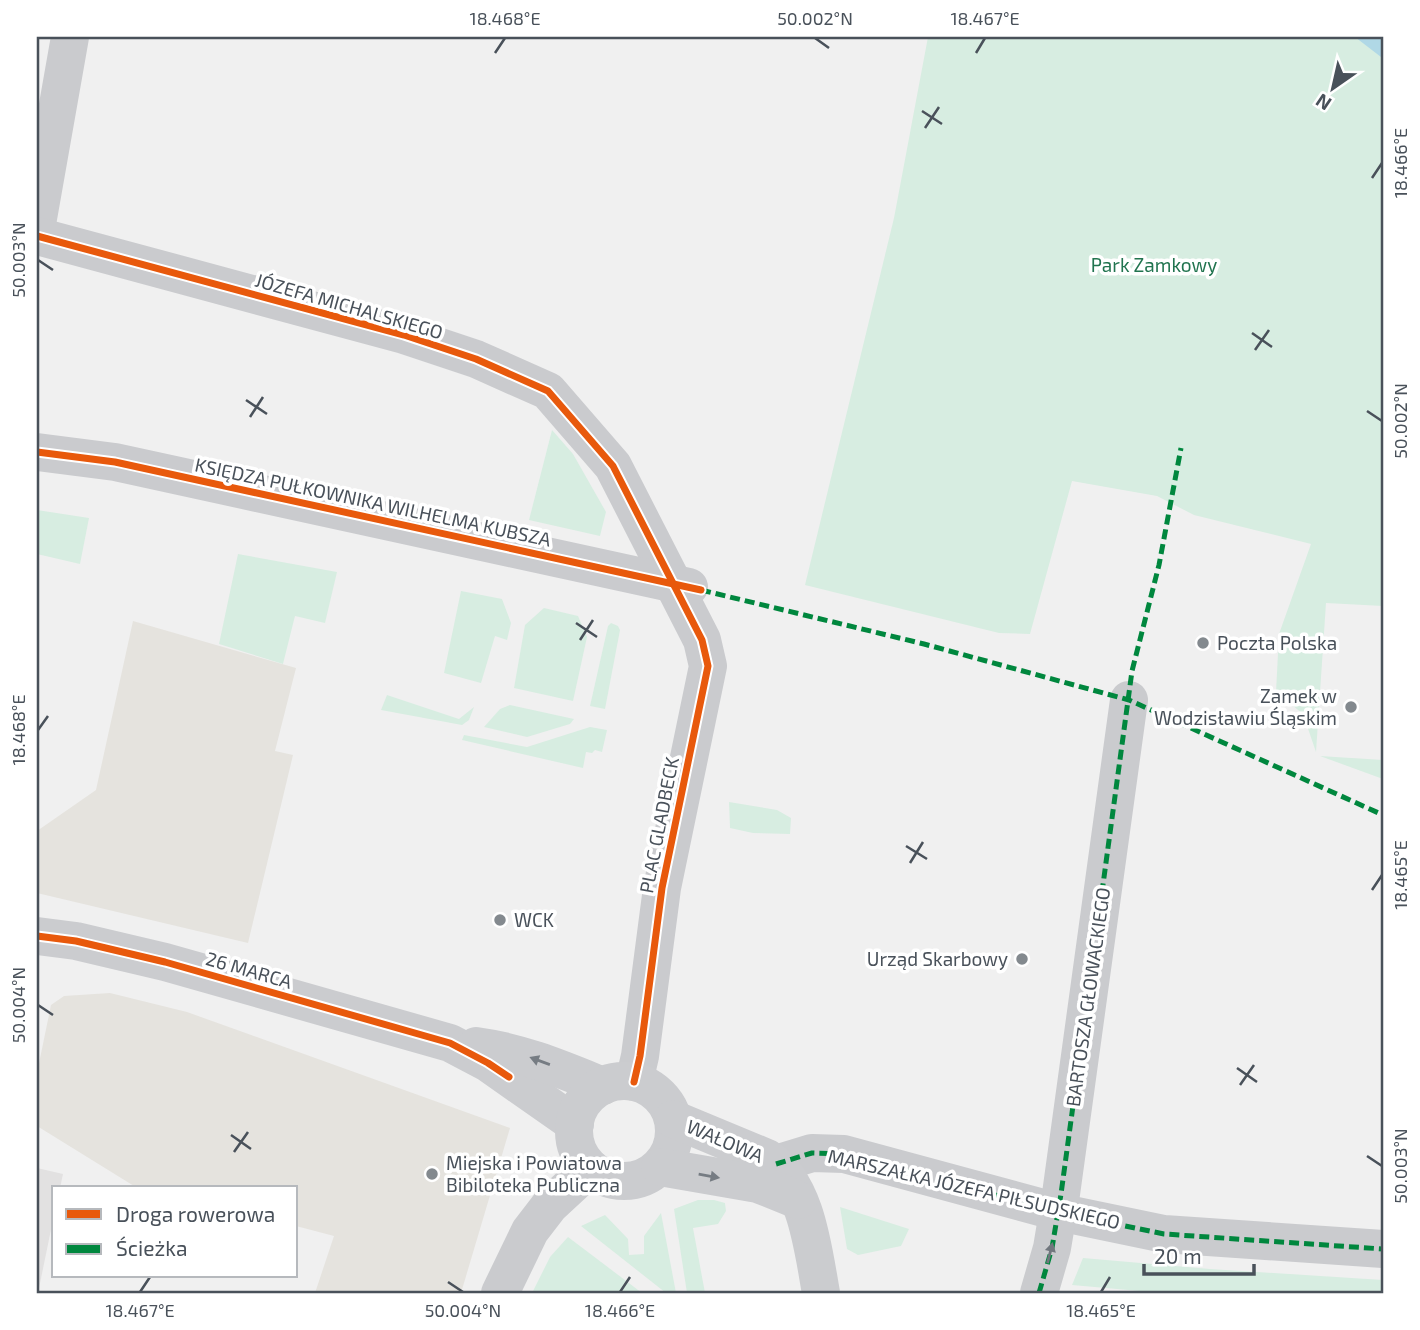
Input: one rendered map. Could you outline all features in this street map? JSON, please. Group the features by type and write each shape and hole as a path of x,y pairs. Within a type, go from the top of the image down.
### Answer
{"street":[{"path":"37,223 70,37"},
{"name":"JÓZEFA MICHALSKIEGO","path":"37,236 404,335 476,359 548,391 613,466 660,556 686,586"},
{"name":"KSIĘDZA PUŁKOWNIKA WILHELMA KUBSZA","path":"37,452 115,462 686,586"},
{"name":"PLAC GLADBECK","path":"618,1084 640,1056 662,888 708,666 686,586"},
{"name":"BARTOSZA GŁOWACKIEGO","path":"1039,1293 1052,1248 1058,1212 1129,700"},
{"name":"26 MARCA","path":"37,936 76,941 164,962 450,1043 505,1050 618,1084"},
{"name":"26 MARCA","path":"450,1043 488,1063 575,1124"},
{"path":"618,1084 645,1086 658,1094 673,1119 674,1137 670,1153 660,1167 648,1176 633,1181 617,1181 590,1168 580,1154 575,1140 575,1124 585,1102 618,1084"},
{"name":"WAŁOWA","path":"673,1119 776,1164 788,1180 807,1218 821,1293"},
{"name":"MARSZAŁKA JÓZEFA PIŁSUDSKIEGO","path":"776,1164 812,1153 844,1154 1058,1212 1164,1234 1383,1249"},
{"name":"WAŁOWA","path":"660,1167 758,1184 798,1200"},
{"path":"500,1293 530,1231 550,1205 590,1168"}],"shaded area":[{"path":"133,621 296,668 275,751 293,755 248,943 37,893 37,831 96,790"},
{"path":"110,993 187,1012 510,1128 461,1293 315,1293 334,1236 298,1227 298,1186 134,1186 37,1126 37,1073 51,1005 64,996"},
{"path":"37,1168 63,1174 60,1186 52,1186 52,1225 38,1293"}],"green space":[{"name":"Park Zamkowy","path":"928,37 1383,37 1383,606 1326,603 1316,752 1303,714 1276,692 1279,634 1311,544 1194,515 1157,496 1072,481 1030,634 999,633 805,585 894,218"},
{"path":"552,430 573,454 606,512 600,536 529,520"},
{"path":"37,510 89,518 80,564 37,554"},
{"path":"238,554 337,572 325,623 295,616 283,664 219,644"},
{"path":"461,591 502,599 511,623 507,640 495,636 481,683 444,673"},
{"path":"544,608 578,616 587,637 573,701 514,688 525,625"},
{"path":"611,623 620,630 605,709 590,706 608,626"},
{"path":"387,695 459,719 474,707 469,720 462,725 381,710"},
{"path":"510,705 574,719 570,724 527,737 484,727 500,709"},
{"path":"590,727 607,730 602,752 586,752 583,768 462,740 464,735 527,747"},
{"path":"1320,756 1383,760 1383,779"},
{"path":"729,802 777,810 791,818 790,834 753,833 730,828"},
{"path":"698,1200 725,1203 726,1211 718,1224 693,1228 705,1293 687,1293 674,1209"},
{"path":"840,1207 909,1229 901,1246 858,1255 847,1249"},
{"path":"661,1213 676,1293 666,1293 581,1226 605,1215 628,1239 629,1255 644,1254 644,1236"},
{"path":"568,1237 642,1293 532,1293 550,1257"},
{"path":"1083,1258 1383,1280 1383,1293 1162,1293 1072,1285"}],"water":[{"path":"1355,37 1383,37 1383,57 1381,57"}],"marked path":[{"path":"1039,1293 1052,1248 1061,1194 1132,671 1159,565 1181,448"},
{"path":"701,590 924,644 1129,700 1383,815"},
{"path":"776,1164 812,1153 844,1154 1058,1212 1164,1234 1383,1249"}],"cycle path":[{"path":"37,236 404,335 476,359 548,391 613,466 702,640 708,666 662,888 640,1056 634,1082"},
{"path":"37,452 115,462 701,590"},
{"path":"37,936 76,941 165,962 450,1043 509,1077"}],"place":[{"name":"Poczta Polska","path":"1203,643"},
{"name":"Zamek w Wodzisławiu Śląskim","path":"1351,707"},
{"name":"WCK","path":"500,920"},
{"name":"Urząd Skarbowy","path":"1022,959"},
{"name":"Miejska i Powiatowa Bibiloteka Publiczna","path":"432,1174"}]}
